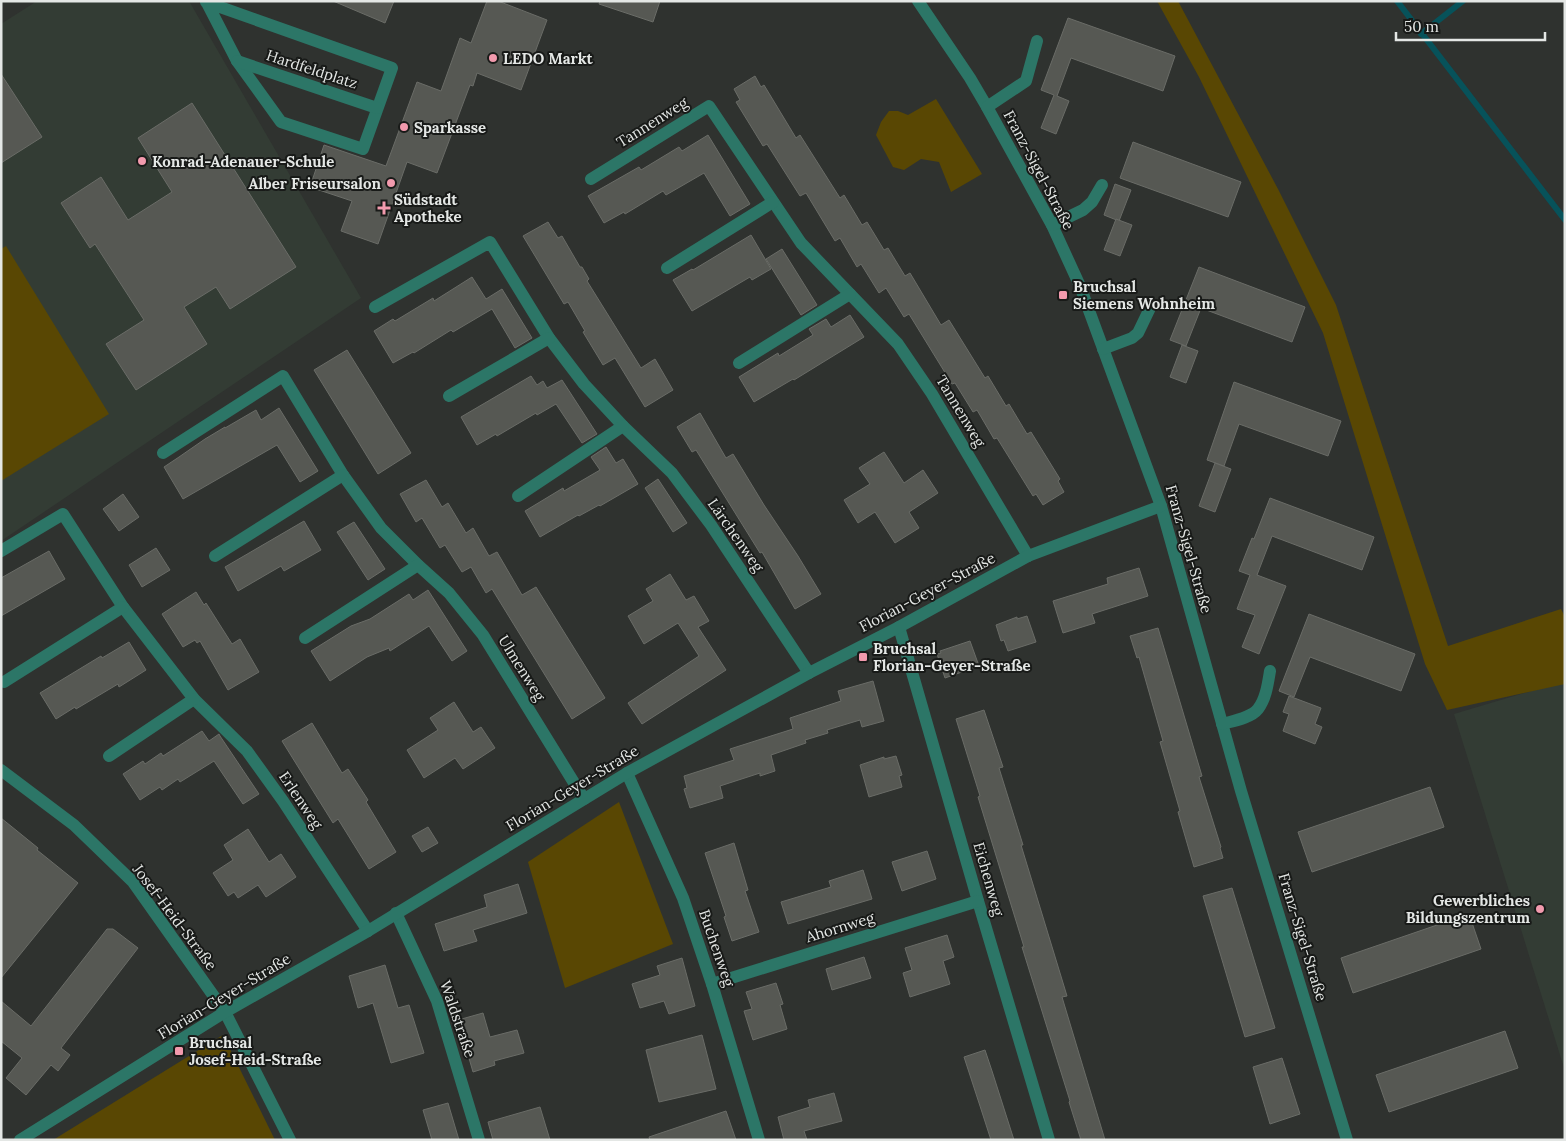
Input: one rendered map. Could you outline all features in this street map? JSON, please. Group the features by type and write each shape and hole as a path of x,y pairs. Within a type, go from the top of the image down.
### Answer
{"street":[{"name":"Franz-Sigel-Straße","path":"918,1 970,78 987,107 1052,225 1080,286 1161,506 1222,724 1347,1140"},
{"name":"Hardfeldplatz","path":"206,2 392,68 363,149 281,122 237,61 206,2"},
{"path":"987,107 1026,80 1037,41"},
{"name":"Hardfeldplatz","path":"237,61 377,108"},
{"name":"Tannenweg","path":"591,179 709,106 801,244 898,344 932,394 1028,556"},
{"path":"1052,225 1083,210 1092,202 1102,185"},
{"path":"668,268 774,202"},
{"name":"Lärchenweg","path":"374,307 490,242 549,338 584,384 623,426 672,473 711,525 809,673"},
{"path":"739,363 850,294"},
{"path":"1103,349 1138,334 1151,306"},
{"path":"449,396 549,338"},
{"name":"Ulmenweg","path":"163,453 283,376 343,475 381,528 449,593 483,635 584,800"},
{"path":"518,496 623,426"},
{"path":"215,556 343,475"},
{"name":"Florian-Geyer-Straße","path":"20,1140 225,1012 368,931 627,773 1028,556 1161,506"},
{"name":"Erlenweg","path":"1,551 62,514 123,607 194,699 247,751 283,801 368,931"},
{"path":"305,638 418,565"},
{"path":"4,682 123,607"},
{"name":"Eichenweg","path":"899,627 978,901 1050,1140"},
{"path":"1222,724 1249,715 1258,709 1264,698 1270,671"},
{"path":"108,756 194,699"},
{"name":"Josef-Heid-Straße","path":"1,770 74,825 133,882 225,1012 290,1140"},
{"name":"Buchenweg","path":"627,773 683,898 712,984 760,1140"},
{"name":"Ahornweg","path":"712,984 978,901"},
{"name":"Waldstraße","path":"396,913 437,1001 479,1140"}],"shaded area":[{"name":"Konrad-Adenauer-Schule","path":"37,1 189,1 361,298 1,541 1,24"},
{"path":"1157,1 1178,1 1278,189 1336,305 1448,646 1561,609 1565,617 1565,684 1447,710 1425,664 1323,333 1199,77"},
{"path":"936,99 982,174 951,192 939,162 921,159 904,170 893,167 876,135 881,122 889,111 898,111 908,115"},
{"path":"6,246 109,414 1,481 1,249"},
{"name":"Gewerbliches Bildungszentrum","path":"1565,681 1565,1071 1454,714"},
{"path":"619,802 673,944 565,988 528,862"},
{"path":"223,1035 275,1140 53,1140"}],"building":[{"path":"333,1 394,1 385,23"},
{"path":"487,1 498,1 547,20 521,90 477,73 473,86 470,85 437,173 407,162 378,244 341,231 352,201 310,187 324,145 386,166 417,82 441,91 460,38 471,43"},
{"path":"600,1 660,1 653,22 599,4"},
{"path":"1068,18 1175,56 1163,91 1071,58 1057,96 1069,101 1056,134 1041,128 1054,95 1041,90"},
{"path":"1,74 42,137 1,163"},
{"path":"755,76 761,87 764,85 796,138 800,135 840,198 844,195 862,225 867,222 884,250 888,248 905,276 910,273 941,325 949,320 985,378 988,376 1006,406 1009,404 1027,434 1031,432 1060,479 1058,481 1064,492 1043,505 1036,494 1033,496 997,438 994,439 977,410 973,412 955,383 952,384 909,314 904,317 886,288 879,293 861,264 857,267 840,238 835,241 806,193 800,196 767,144 763,146 736,102 740,100 734,89"},
{"path":"192,103 296,267 230,309 216,287 184,307 207,344 136,390 106,344 144,320 95,244 90,248 61,203 101,177 128,220 172,192 138,138"},
{"path":"708,135 750,204 730,216 704,173 666,195 663,191 625,214 624,212 604,223 588,196 639,167 641,170 679,147 682,151"},
{"path":"1133,142 1241,182 1228,217 1120,178"},
{"path":"1115,184 1131,190 1119,221 1104,215"},
{"path":"1116,219 1132,225 1120,256 1104,250"},
{"path":"548,222 558,238 562,236 580,267 582,267 589,279 587,281 641,368 655,359 673,390 645,407 615,358 603,365 568,302 564,304 523,236"},
{"path":"751,235 771,269 752,280 750,277 692,311 673,280"},
{"path":"782,249 817,305 801,315 766,259"},
{"path":"1199,267 1305,307 1292,342 1201,308 1186,346 1170,340"},
{"path":"472,277 486,299 502,289 532,338 515,348 492,309 453,332 451,330 414,353 393,363 374,331 393,319 395,321 433,298 434,301"},
{"path":"850,315 864,337 754,402 739,377 778,353 779,356 813,335 809,329 826,319 831,327"},
{"path":"1182,345 1198,351 1186,383 1170,377"},
{"path":"347,350 411,453 378,474 314,370"},
{"path":"531,376 537,385 543,381 547,388 562,380 597,434 582,443 556,404 477,445 461,417"},
{"path":"1234,382 1341,421 1328,456 1239,424 1224,466 1207,460"},
{"path":"279,408 318,471 300,482 277,445 183,499 164,467 205,439 256,410 261,420"},
{"path":"700,413 726,458 733,454 821,594 795,609 762,552 760,553 696,450 692,452 677,427"},
{"path":"606,447 616,463 623,459 638,484 540,537 525,511 563,488 564,491 600,470 591,457"},
{"path":"884,452 904,483 923,470 938,493 909,512 919,528 895,543 875,512 858,523 844,500 870,484 859,468"},
{"path":"1215,463 1231,469 1215,512 1199,506"},
{"path":"658,479 687,523 673,532 645,488"},
{"path":"426,480 442,507 448,503 466,533 473,528 489,556 497,552 522,595 536,587 605,698 572,719 492,589 486,593 471,567 462,572 445,545 440,548 422,518 416,522 400,494"},
{"path":"123,494 139,517 119,531 103,509"},
{"path":"1270,498 1374,537 1362,570 1272,536 1257,575 1286,586 1259,654 1242,647 1255,615 1237,609 1250,575 1239,571"},
{"path":"304,521 321,550 284,571 281,566 238,591 225,567"},
{"path":"354,522 385,569 368,580 337,532"},
{"path":"156,548 170,570 142,587 129,565"},
{"path":"49,551 65,579 1,616 1,578"},
{"path":"1139,568 1148,596 1092,614 1095,623 1063,633 1053,601 1108,584 1107,578"},
{"path":"670,574 686,600 694,596 709,621 698,627 726,670 642,724 628,703 699,656 678,623 644,644 628,616 653,601 646,589"},
{"path":"428,590 467,651 452,661 429,626 390,651 389,648 367,657 330,681 311,651 351,626 370,619 409,594 413,600"},
{"path":"196,592 204,605 206,603 232,644 240,639 259,672 228,690 200,641 197,643 195,640 183,647 162,614"},
{"path":"1309,614 1415,654 1401,691 1310,657 1294,697 1279,691"},
{"path":"1027,616 1036,642 1008,651 1004,640 1001,641 996,625 1017,617 1017,619"},
{"path":"1158,628 1202,776 1199,777 1223,858 1194,867 1160,742 1163,741 1139,657 1137,658 1130,636"},
{"path":"970,641 979,666 945,678 937,654 941,653 940,651"},
{"path":"129,642 146,670 119,687 118,684 56,719 40,693 101,656 102,658"},
{"path":"873,681 884,721 862,727 860,720 827,730 828,733 805,740 806,743 771,755 775,771 760,776 760,773 720,786 723,798 690,808 684,789 687,788 684,776 734,760 730,749 793,729 790,718 841,701 838,691"},
{"path":"1289,696 1321,708 1315,724 1322,727 1315,744 1283,731 1289,714 1283,712"},
{"path":"454,702 473,732 481,727 495,748 463,769 455,758 424,778 407,750 438,730 430,718"},
{"path":"984,710 1003,767 999,768 1067,996 1062,997 1105,1140 1081,1140 1022,947 1024,947 956,719"},
{"path":"312,723 342,773 348,769 368,800 366,802 396,852 369,869 338,819 333,823 282,741"},
{"path":"202,731 209,741 219,734 259,794 243,804 214,761 180,782 178,779 162,790 160,787 140,800 123,774 143,761 145,764 161,753 163,756"},
{"path":"896,756 902,775 899,776 902,787 869,797 860,765 884,757 884,759"},
{"path":"1430,787 1444,827 1312,872 1298,832"},
{"path":"1,818 78,883 1,978"},
{"path":"428,827 438,843 422,852 412,836"},
{"path":"248,829 269,862 281,854 296,877 266,897 258,885 238,898 234,892 228,896 213,873 233,860 224,845"},
{"path":"734,843 748,890 745,891 759,932 732,941 724,917 726,916 705,853"},
{"path":"927,851 936,879 902,891 892,862"},
{"path":"863,870 872,899 788,924 781,902 831,887 829,881"},
{"path":"518,884 527,913 473,930 477,941 444,951 435,924 487,907 484,895"},
{"path":"1232,888 1275,1028 1245,1037 1203,896"},
{"path":"1469,914 1481,949 1353,993 1341,958"},
{"path":"107,929 113,929 138,948 61,1048 70,1055 58,1071 51,1065 26,1095 6,1078 22,1058 1,1041 1,1001 31,1026"},
{"path":"947,935 954,957 943,961 950,984 910,997 903,973 912,970 905,948"},
{"path":"864,957 871,978 832,990 826,969"},
{"path":"682,958 695,1006 669,1014 664,1001 640,1008 632,984 660,975 657,966"},
{"path":"385,965 398,1008 409,1005 424,1053 391,1063 373,1003 358,1008 349,976"},
{"path":"776,983 783,1004 780,1005 787,1029 753,1040 744,1011 752,1009 746,992"},
{"path":"483,1013 490,1037 517,1030 524,1053 494,1061 495,1065 473,1072 458,1020"},
{"path":"1505,1031 1518,1068 1389,1112 1376,1075"},
{"path":"702,1035 716,1089 659,1102 646,1050"},
{"path":"985,1050 1014,1140 991,1140 964,1057"},
{"path":"1282,1058 1300,1114 1270,1124 1253,1067"},
{"path":"834,1093 842,1121 804,1131 807,1140 784,1140 778,1117 810,1107 808,1100"},
{"path":"448,1103 459,1140 432,1140 423,1110"},
{"path":"540,1107 550,1140 493,1140 488,1122"},
{"path":"726,1111 736,1140 650,1140 649,1137"}],"waterway":[{"path":"1397,1 1565,220"},
{"path":"1421,34 1463,1"}],"place":[{"name":"LEDO Markt","path":"493,58"},
{"name":"Sparkasse","path":"404,127"},
{"name":"Konrad-Adenauer-Schule","path":"142,161"},
{"name":"Alber Friseursalon","path":"391,183"},
{"name":"Südstadt Apotheke","path":"384,208"},
{"name":"Bruchsal Siemens Wohnheim","path":"1063,295"},
{"name":"Bruchsal Florian-Geyer-Straße","path":"863,657"},
{"name":"Gewerbliches Bildungszentrum","path":"1540,909"},
{"name":"Bruchsal Josef-Heid-Straße","path":"179,1051"}]}
